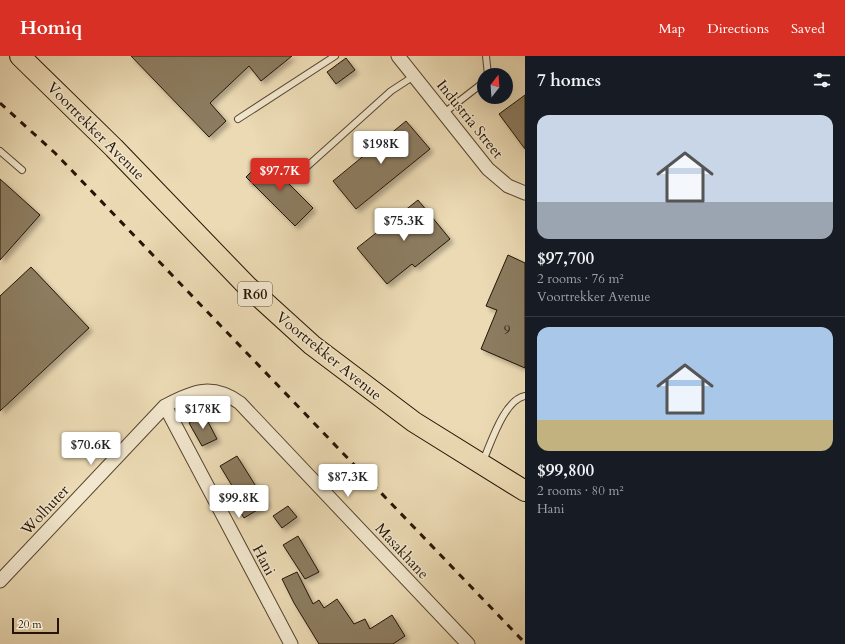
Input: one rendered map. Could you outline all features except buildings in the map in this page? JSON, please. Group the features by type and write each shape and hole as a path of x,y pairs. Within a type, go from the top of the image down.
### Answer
{"main road":[{"name":"Voortrekker Avenue","path":"20,56 114,148 224,264 312,345 402,414 481,465 525,491"}],"street":[{"name":"Industria Street","path":"398,56 488,168 508,186 525,192"},
{"name":"Wolhuter","path":"0,581 165,406 194,392 206,390"},
{"name":"Masakhane","path":"206,390 231,396 240,403 468,644"},
{"name":"Hani","path":"165,406 291,644"}],"lane":[{"path":"238,119 335,56"},
{"path":"486,56 487,68"},
{"path":"301,172 391,91 414,76"},
{"path":"444,113 477,87"},
{"path":"0,151 22,170"},
{"path":"481,465 508,407 517,398 525,396"}],"railway":[{"path":"0,103 55,153 525,643"}]}
